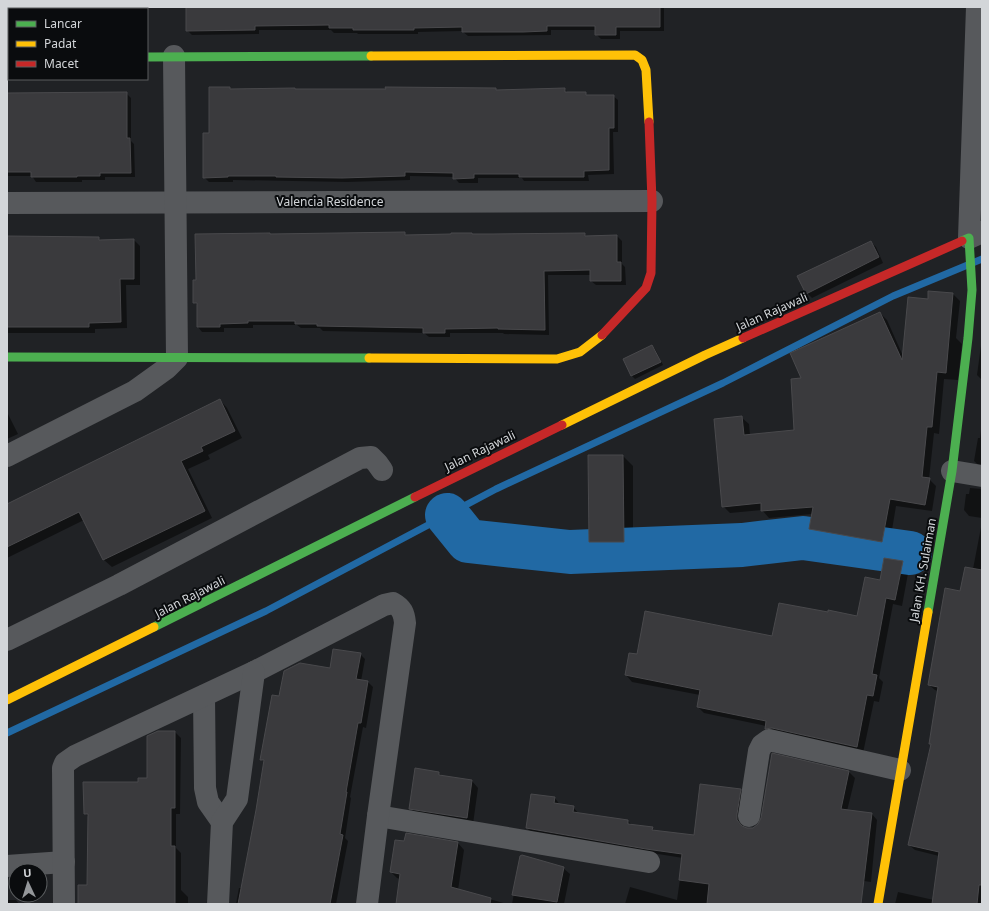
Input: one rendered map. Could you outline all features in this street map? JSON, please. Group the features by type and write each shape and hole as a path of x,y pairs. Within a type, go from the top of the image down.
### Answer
{"street":[{"path":"974,243 977,7"},
{"path":"7,357 557,359 580,352 600,337 646,288 651,273 652,201 645,64 635,55 148,57"},
{"path":"7,456 135,391 162,372 177,358 174,56"},
{"name":"Valencia Residence","path":"7,203 652,201"},
{"name":"Jalan KH. Sulaiman","path":"878,904 952,471 968,338 974,243"},
{"name":"Jalan Rajawali","path":"7,700 105,653 451,479 705,355 974,243"},
{"path":"7,640 119,585 360,458 371,457 382,470"},
{"path":"952,471 982,476"},
{"path":"64,904 63,768 65,763 70,759 254,672 384,605 393,603 402,609 405,623 367,904"},
{"path":"218,904 222,822 237,799 254,672"},
{"path":"204,696 205,788 208,802 222,822"},
{"path":"749,816 759,751 762,745 769,740 900,770"},
{"path":"378,816 649,862"},
{"path":"7,866 64,862"}],"building":[{"path":"186,7 660,7 660,27 616,27 616,35 595,35 595,26 547,26 547,31 523,32 462,32 462,27 414,28 414,30 353,30 353,28 329,28 329,25 255,26 255,30 186,31"},
{"path":"209,87 230,87 230,89 386,89 385,87 496,88 496,90 565,88 565,92 586,92 586,95 614,95 614,128 609,128 609,170 584,171 584,177 519,177 519,174 474,174 474,178 453,179 453,173 405,172 405,176 342,178 228,176 203,178 203,133 209,133"},
{"path":"127,92 127,138 130,138 131,173 100,173 100,176 77,177 31,177 31,172 7,172 7,93"},
{"path":"405,232 405,235 451,233 585,233 585,236 617,235 617,262 621,262 621,281 590,281 590,270 544,271 545,330 498,328 445,329 445,333 423,333 423,328 317,326 317,324 295,324 295,321 248,321 248,323 220,324 220,327 197,327 197,303 193,303 193,280 196,280 195,234"},
{"path":"7,236 99,237 99,240 134,239 134,279 120,279 121,322 89,323 89,327 7,327"},
{"path":"871,241 879,257 806,294 797,276"},
{"path":"928,291 953,293 946,373 937,372 932,427 927,427 922,477 930,478 925,505 890,499 882,542 809,529 813,507 761,511 761,503 722,507 714,419 742,416 744,435 794,430 791,379 801,378 790,353 880,312 902,360 908,297 928,299"},
{"path":"652,345 661,362 631,376 623,359"},
{"path":"220,399 235,431 201,447 203,451 181,461 205,511 103,560 79,512 7,547 7,504"},
{"path":"588,455 623,455 624,542 589,542"},
{"path":"884,558 903,561 895,600 886,598 872,674 877,675 873,696 867,695 857,747 772,728 765,729 766,721 697,707 700,690 625,675 629,653 637,654 645,611 772,636 779,603 857,616 865,577 880,580"},
{"path":"965,567 982,570 982,885 979,885 977,904 932,904 939,852 908,845 931,744 929,744 938,687 928,685 945,588 960,591"},
{"path":"333,649 361,653 356,679 368,681 361,723 358,723 346,792 340,834 343,835 330,904 238,904 256,810 264,760 260,760 272,695 279,696 284,671 300,663 330,668"},
{"path":"158,731 175,731 175,808 171,808 171,846 175,846 175,904 78,904 78,885 87,885 88,814 84,814 83,782 138,782 138,778 147,778 147,736"},
{"path":"772,753 849,771 841,809 872,813 861,904 707,904 709,884 679,880 682,854 526,828 531,794 555,797 554,803 574,806 573,812 628,820 628,824 653,827 652,830 694,835 700,784 741,789 737,820 742,826 753,828 758,824 761,818"},
{"path":"415,768 439,772 439,775 472,780 467,818 409,809"},
{"path":"406,833 458,842 451,887 491,898 490,904 396,904 400,874 390,872 395,840 404,841"},
{"path":"522,855 564,867 557,902 512,895 520,856"}],"waterway":[{"path":"7,733 266,611 496,489 723,383 893,296 982,259"},
{"path":"447,515 468,541 570,552 742,545 803,538 910,553"}],"traffic: fast":[{"path":"148,57 371,56"},
{"path":"928,612 952,471 968,338 972,290 969,238 962,241"},
{"path":"7,357 369,358"},
{"path":"154,627 415,497"}],"traffic: slow":[{"path":"371,56 635,55 642,60 646,70 649,122"},
{"path":"369,358 557,359 580,352 602,335"},
{"path":"562,425 743,338"},
{"path":"878,904 928,612"},
{"path":"7,700 154,627"}],"traffic: jam":[{"path":"602,335 646,288 651,273 652,201 649,122"},
{"path":"743,338 962,241"},
{"path":"415,497 562,425"}]}
